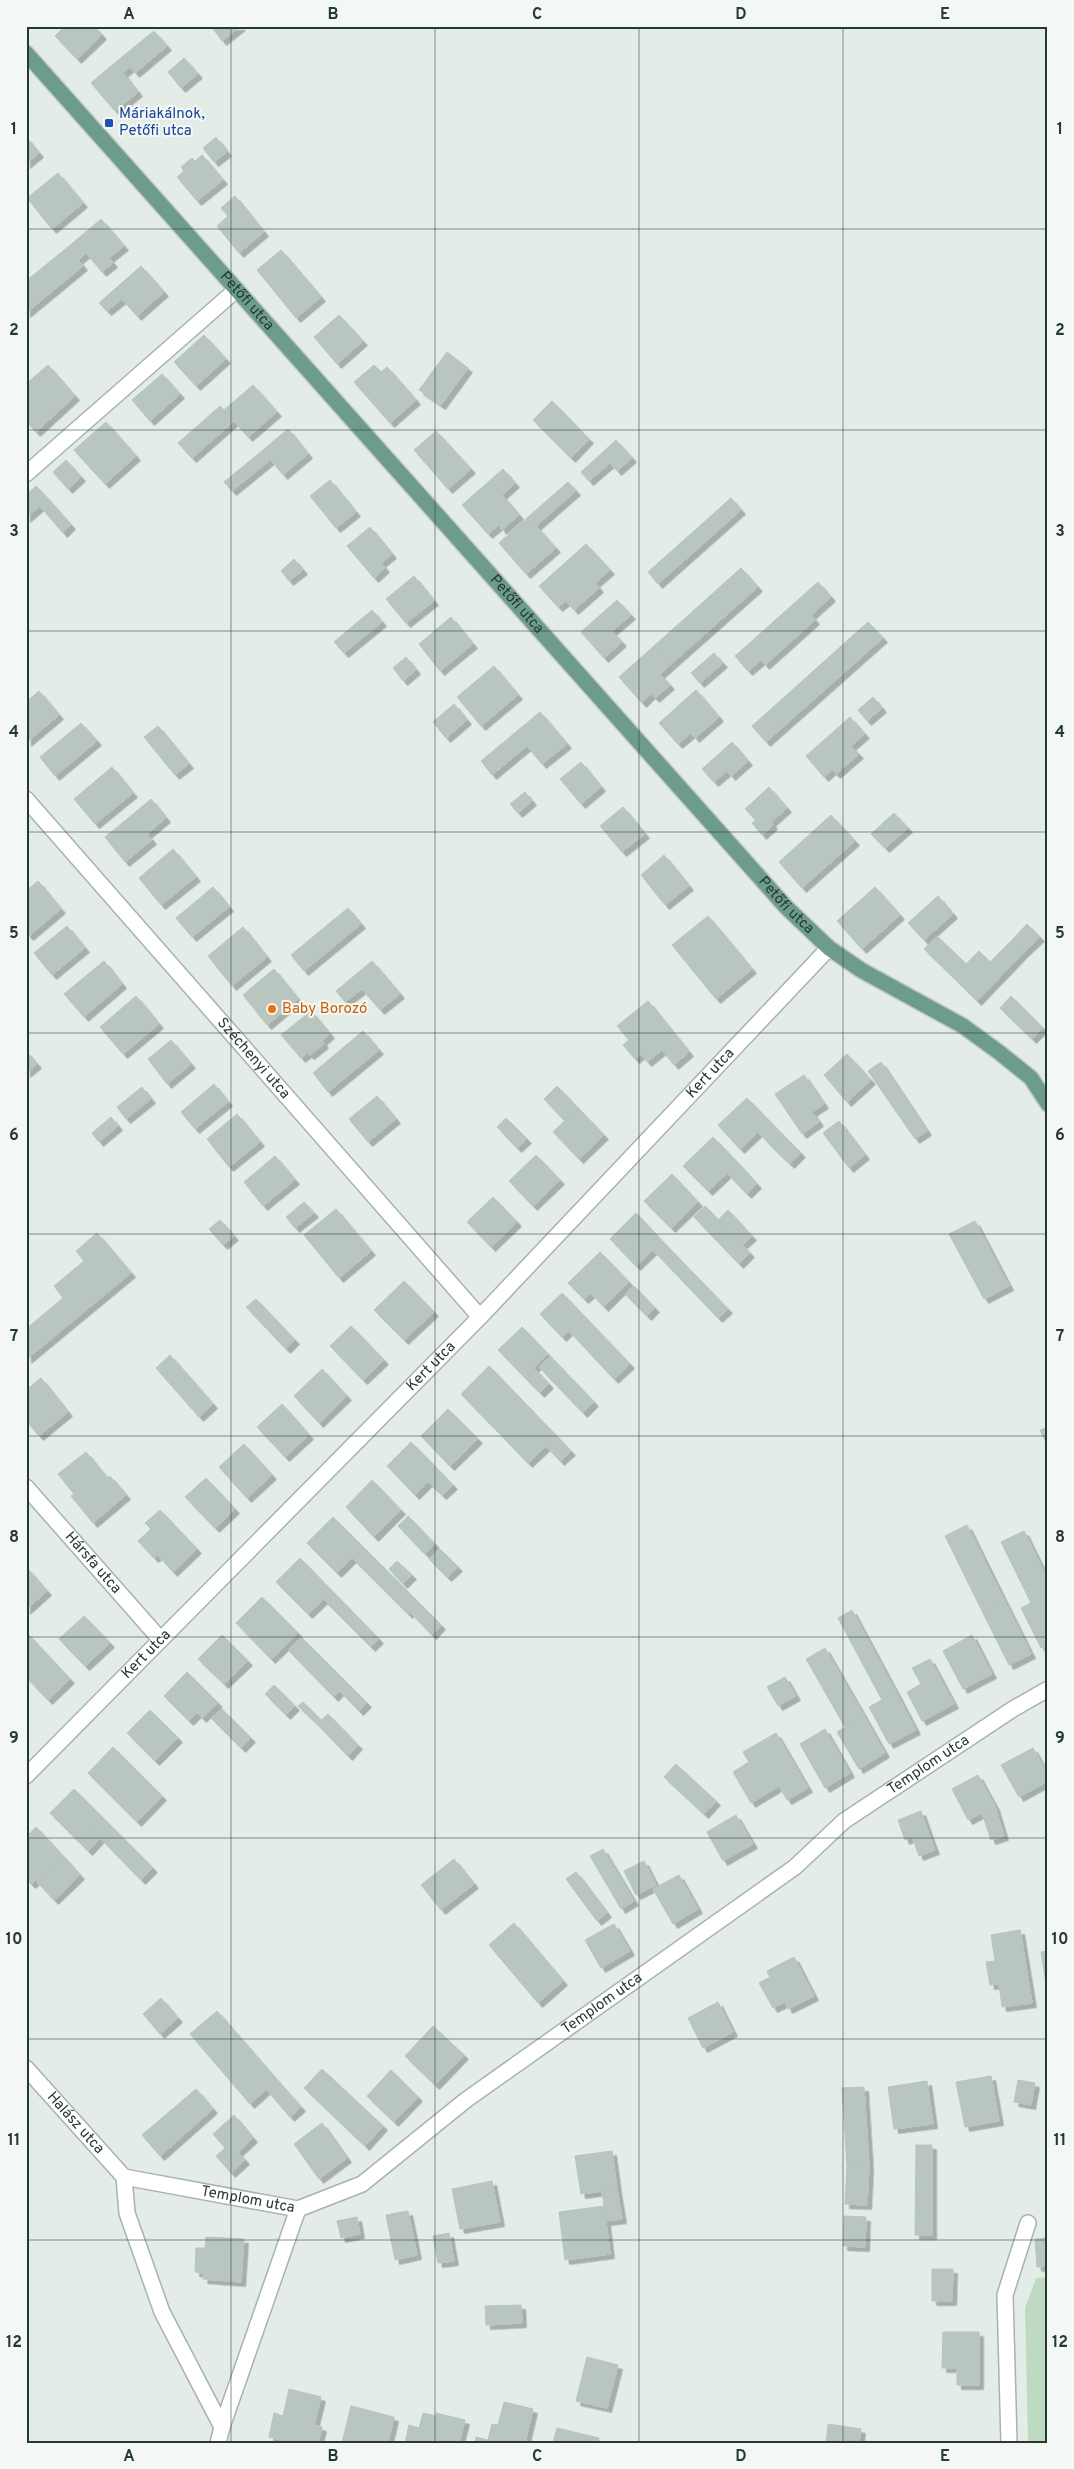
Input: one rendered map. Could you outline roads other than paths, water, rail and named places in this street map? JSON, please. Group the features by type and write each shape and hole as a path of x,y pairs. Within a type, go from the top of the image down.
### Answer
{"main road":[{"name":"Petőfi utca","path":"26,53 786,907 829,948 861,970 963,1026 1032,1078 1048,1104"}],"street":[{"path":"26,474 236,290"},
{"name":"Széchenyi utca","path":"26,799 480,1317"},
{"name":"Kert utca","path":"26,1776 480,1317 829,948"},
{"name":"Hársfa utca","path":"26,1486 160,1639"},
{"name":"Templom utca","path":"124,2177 298,2209 362,2184 466,2100 795,1867 844,1821 1013,1709 1048,1689"},
{"name":"Halász utca","path":"26,2068 124,2177"},
{"path":"124,2177 127,2213 162,2312 222,2427"},
{"path":"218,2443 298,2209"},
{"path":"1009,2443 1005,2296 1028,2223"}],"place":[{"name":"Máriakálnok, Petőfi utca","path":"109,123"},
{"name":"Baby Borozó","path":"272,1009"}]}
